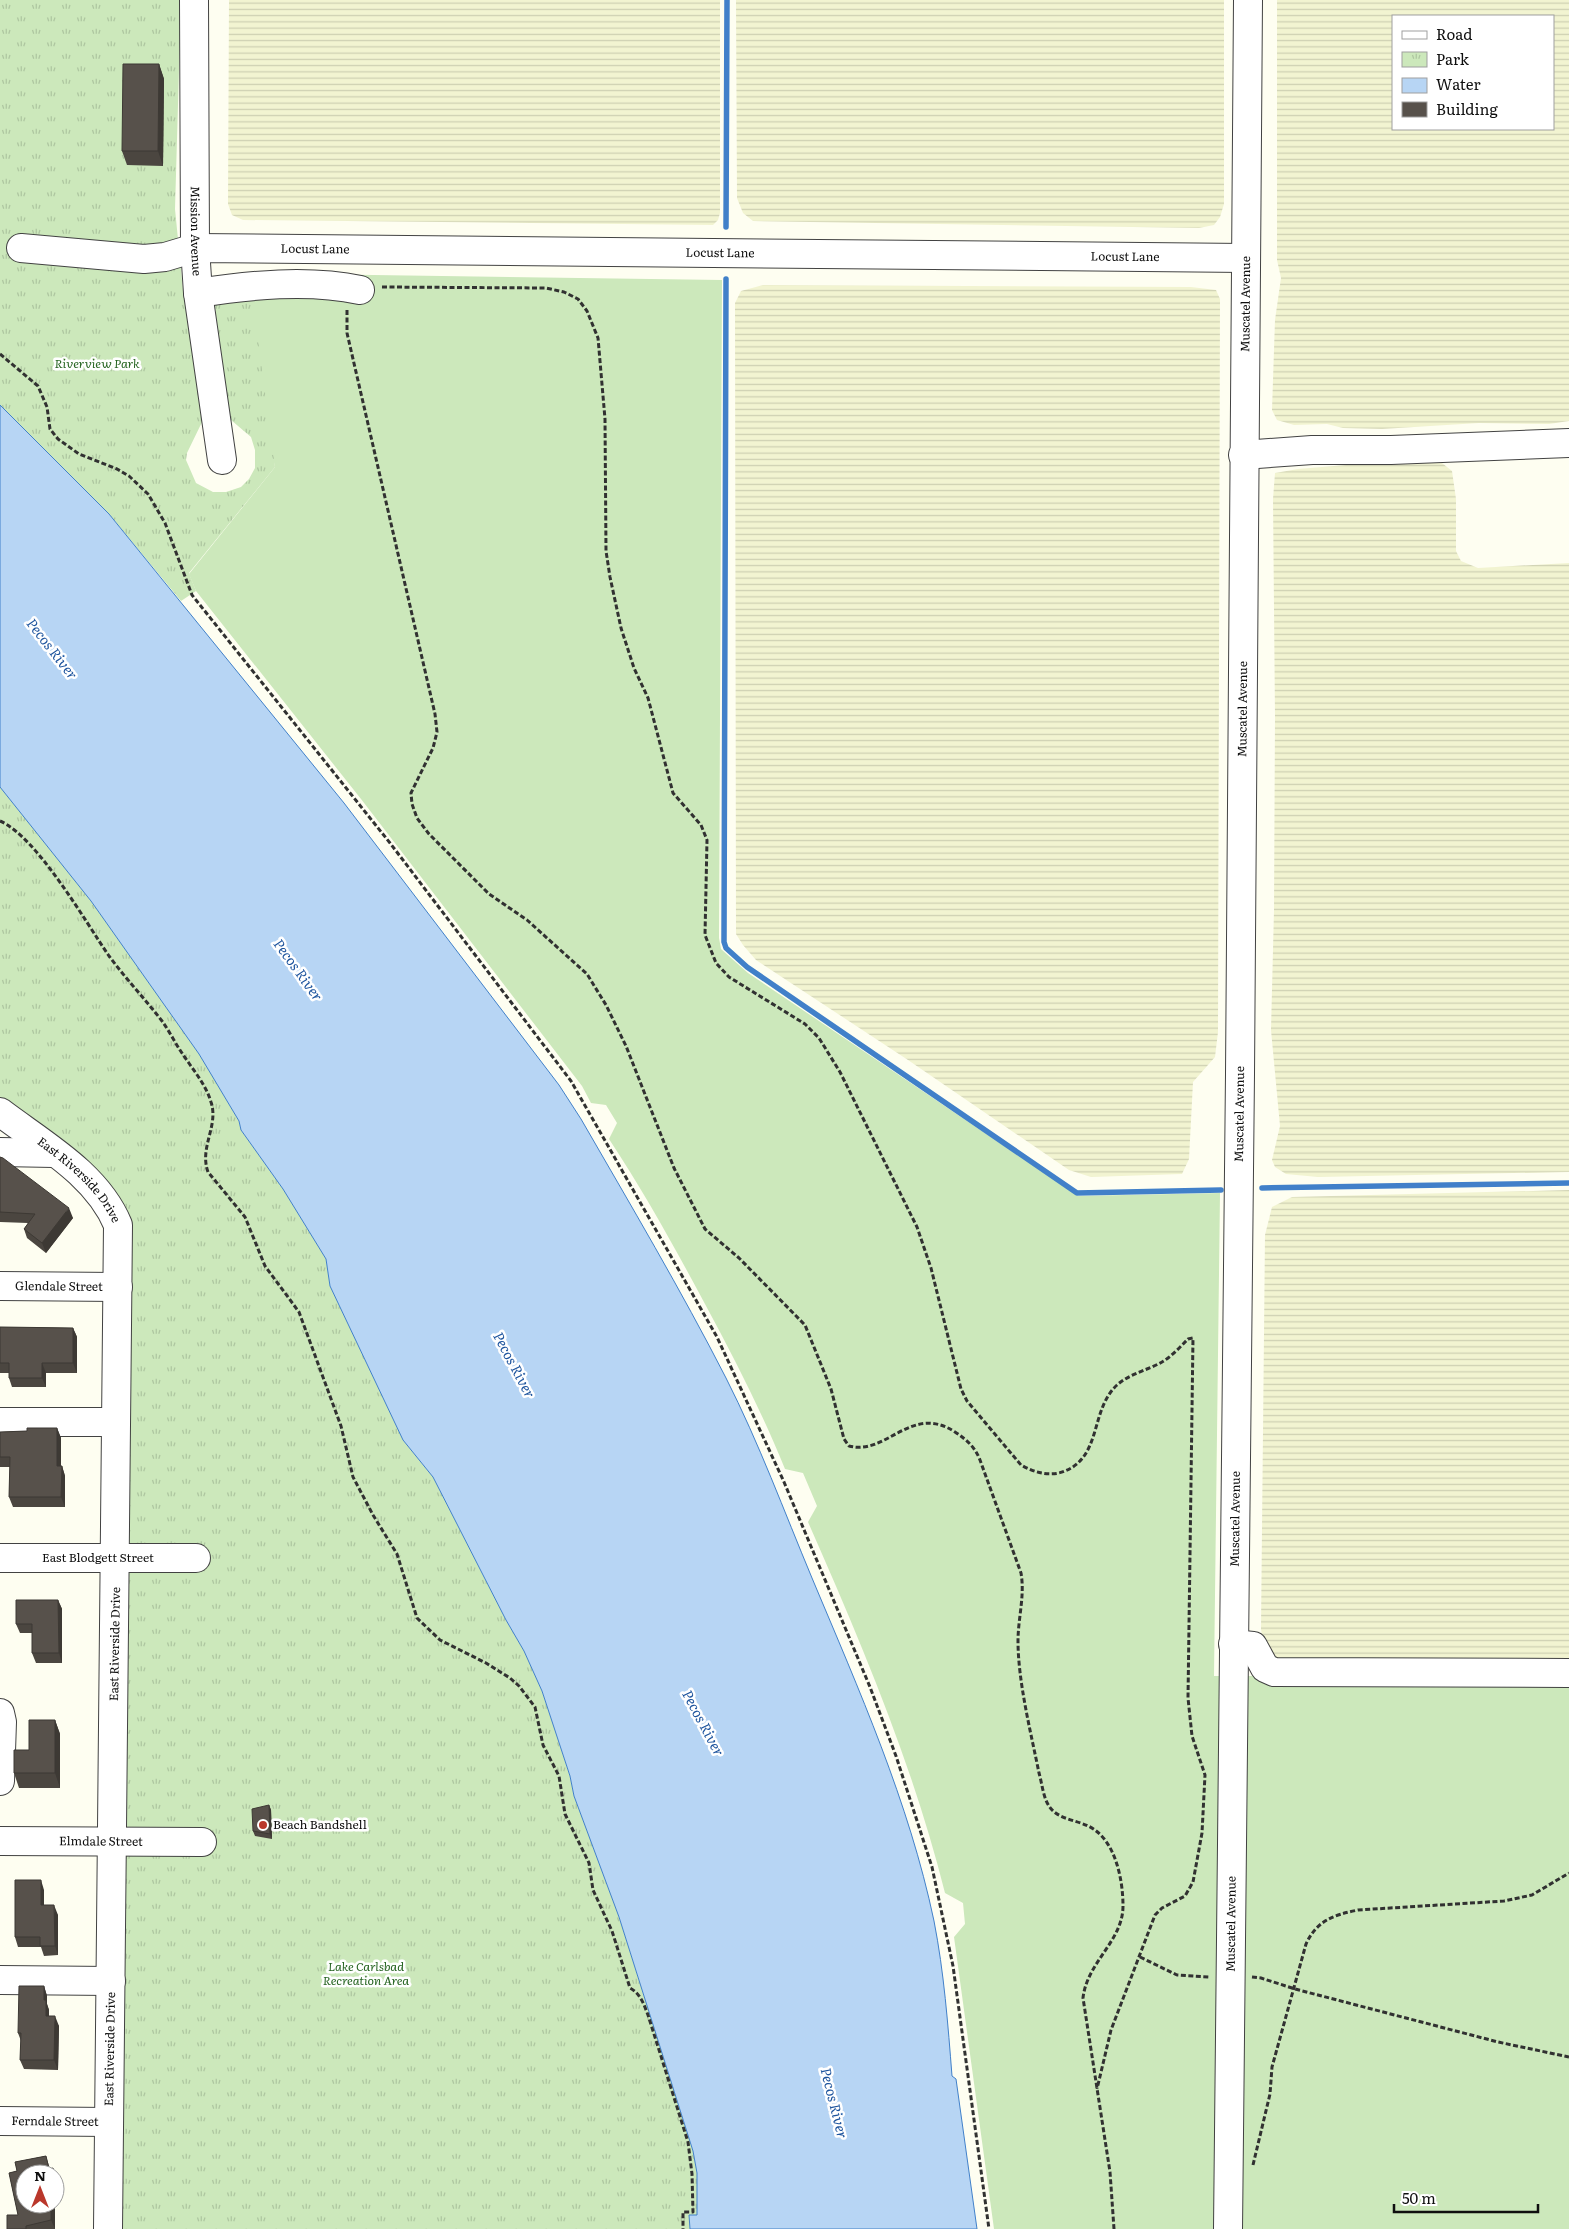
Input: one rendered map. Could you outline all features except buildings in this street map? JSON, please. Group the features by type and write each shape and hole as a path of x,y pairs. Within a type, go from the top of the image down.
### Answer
{"street":[{"name":"Mission Avenue","path":"194,0 195,248 198,293 222,460"},
{"name":"Muscatel Avenue","path":"1228,2229 1240,1074 1243,455 1248,0"},
{"name":"Locust Lane","path":"21,248 144,259 165,257 195,248 1246,258"},
{"path":"198,293 235,288 332,284 360,290"},
{"path":"1243,455 1312,450 1391,450 1569,443"},
{"name":"East Riverside Drive","path":"0,1112 88,1181 113,1212 118,1225 108,2229"},
{"path":"0,1152 54,1153"},
{"name":"Glendale Street","path":"0,1286 118,1287"},
{"path":"0,1422 116,1422"},
{"name":"East Blodgett Street","path":"0,1558 196,1558"},
{"path":"1234,1644 1254,1646 1265,1668 1274,1672 1569,1673"},
{"path":"0,1713 2,1722 0,1781"},
{"name":"Elmdale Street","path":"0,1841 202,1842"},
{"path":"0,1980 111,1981"},
{"name":"Ferndale Street","path":"0,2121 109,2122"}],"path":[{"path":"1097,2089 1111,2030 1146,1936 1155,1915 1162,1908 1185,1896 1193,1882 1202,1833 1205,1775 1193,1741 1189,1720 1188,1698 1193,1338 1188,1339 1163,1361 1117,1385 1107,1398 1088,1454 1081,1463 1059,1474 1034,1472 1021,1465 967,1400 956,1373 933,1277 917,1227 840,1072 814,1034 804,1024 729,977 716,963 709,950 705,935 707,840 701,825 673,793 648,698 623,635 610,577 606,551 605,420 601,359 598,338 587,311 578,299 564,292 546,288 372,287 360,290 351,300 346,311 347,333 437,732 427,765 414,783 411,793 412,804 429,834 452,859 489,894 527,920 587,974 606,1005 626,1046 674,1168 701,1222 705,1229 739,1258 805,1325 828,1380 844,1439 849,1446 857,1448 866,1447 913,1425 937,1423 948,1428 975,1448 1021,1573 1023,1586 1018,1644 1034,1749 1048,1806 1057,1814 1090,1827 1107,1842 1121,1885 1122,1917 1118,1930 1089,1972 1084,1986 1083,2009 1110,2172 1114,2229"},
{"path":"0,354 38,386 48,407 50,429 58,439 79,454 117,469 148,494 165,524 192,595 390,843 571,1081 717,1337 784,1482 870,1687 899,1764 927,1849 943,1910 953,1966 989,2229"},
{"path":"0,821 26,840 70,896 109,956 162,1021 204,1084 214,1114 205,1149 205,1164 208,1172 245,1217 266,1266 299,1312 341,1426 353,1477 373,1515 398,1554 417,1618 440,1640 486,1663 510,1678 519,1686 535,1707 543,1745 559,1776 565,1814 589,1863 593,1890 612,1930 630,1988 639,1995 648,2015 688,2142 692,2174 692,2212 683,2212 683,2229"},
{"path":"1254,2174 1254,2164 1270,2094 1272,2067 1306,1944 1312,1931 1324,1920 1358,1910 1504,1901 1532,1894 1569,1873"},
{"path":"1295,1989 1498,2042 1569,2057"}],"green space":[{"name":"Riverview Park","path":"0,0 181,0 175,209 183,290 203,420 187,453 186,460 196,483 213,492 226,492 241,487 249,479 255,468 255,450 251,437 231,420 228,412 214,299 252,294 275,467 189,573 196,591 181,601 109,514 0,405"},
{"path":"229,0 720,0 720,213 718,220 713,225 243,220 232,215 228,204"},
{"path":"736,0 1224,0 1224,204 1220,217 1214,225 1199,228 753,221 743,213 737,198"},
{"path":"1277,0 1569,0 1569,421 1549,424 1479,423 1382,429 1343,428 1327,424 1294,425 1277,420 1272,410 1275,320 1281,278 1277,260"},
{"path":"232,273 722,280 719,938 721,949 748,973 1078,1196 1220,1193 1214,1676 1569,1676 1569,2229 994,2229 954,1937 965,1924 963,1903 945,1893 918,1798 902,1751 866,1658 808,1522 817,1506 803,1473 785,1469 757,1406 716,1324 659,1220 609,1139 617,1123 606,1105 591,1103 582,1086 361,799 196,591 189,574 275,467"},
{"path":"763,285 1191,287 1216,290 1220,299 1218,1032 1215,1057 1193,1082 1189,1159 1182,1174 1091,1177 1069,1170 908,1060 756,960 736,934 735,303 741,291"},
{"path":"1442,463 1452,471 1456,499 1456,551 1461,561 1478,568 1569,563 1569,1172 1318,1177 1286,1174 1275,1167 1272,1160 1280,1126 1271,1030 1274,910 1273,499 1275,473 1346,465"},
{"name":"Lake Carlsbad Recreation Area","path":"0,787 91,901 199,1054 239,1121 241,1130 283,1189 326,1259 330,1286 403,1440 433,1477 506,1620 524,1651 542,1691 570,1776 574,1796 619,1917 693,2151 697,2173 697,2215 689,2215 690,2229 108,2229 118,1225 0,1112"},
{"path":"1569,1190 1569,1670 1278,1668 1265,1655 1261,1629 1265,1235 1272,1207 1292,1197"}],"water":[{"name":"Pecos River","path":"0,405 109,514 344,803 559,1085 637,1215 709,1345 738,1403 771,1477 865,1704 911,1833 934,1921 945,1998 952,2076 956,2079 977,2229 690,2229 689,2215 697,2215 697,2173 693,2151 619,1917 574,1796 570,1776 542,1691 524,1651 506,1620 433,1477 403,1440 330,1286 326,1259 283,1189 241,1130 239,1121 199,1054 91,901 0,787"}],"waterway":[{"path":"726,227 727,0"},
{"path":"726,279 724,942 726,948 747,967 1077,1193 1221,1190"},
{"path":"1262,1188 1569,1183"}],"place":[{"name":"Beach Bandshell","path":"263,1825"}]}
